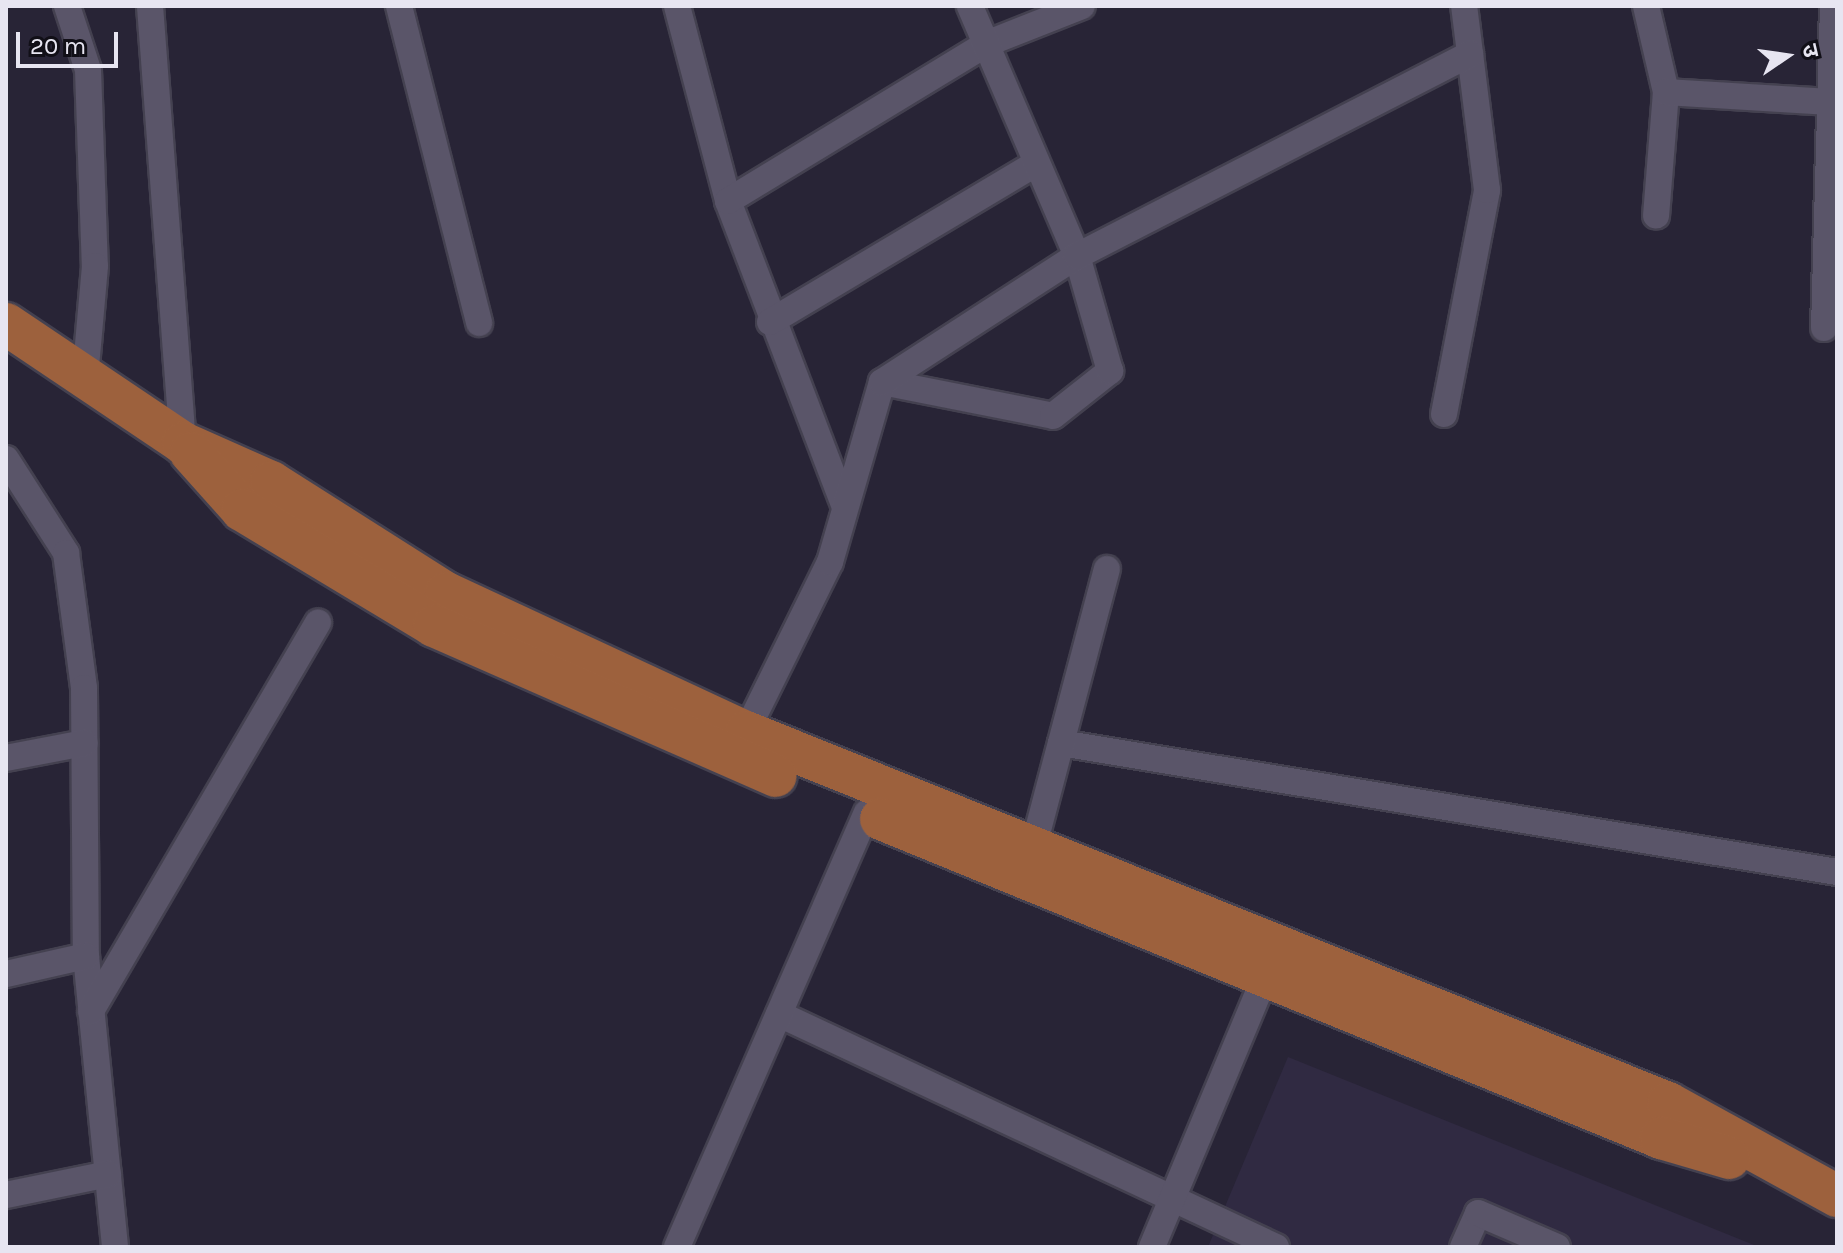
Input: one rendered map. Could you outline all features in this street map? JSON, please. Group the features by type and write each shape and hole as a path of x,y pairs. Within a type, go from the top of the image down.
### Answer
{"main road":[{"path":"6,324 183,443 242,510 434,626 739,745 1271,962 1661,1138 1789,1175 1837,1196"},
{"path":"739,745 867,813 1029,864"}],"street":[{"path":"67,6 88,70 95,266 85,377"},
{"path":"150,6 183,443"},
{"path":"399,6 479,323"},
{"path":"677,6 728,201 770,322 845,507"},
{"path":"882,382 1053,416 1073,406 1110,371 1077,256 1033,165 970,6"},
{"path":"728,201 986,44 1082,6"},
{"path":"1444,414 1487,190 1464,6"},
{"path":"1646,6 1666,92 1656,216"},
{"path":"1824,328 1834,18"},
{"path":"739,745 830,562 882,382 1077,256 1470,54"},
{"path":"1666,92 1830,102"},
{"path":"770,322 1033,165"},
{"path":"6,459 66,553 85,743 86,956 115,1247"},
{"path":"1029,864 1107,569"},
{"path":"91,1011 318,623"},
{"path":"6,758 85,743"},
{"path":"1061,743 1837,872"},
{"path":"677,1247 867,813"},
{"path":"6,974 86,956"},
{"path":"1152,1247 1271,962"},
{"path":"779,1014 1170,1203 1276,1247"},
{"path":"1789,1175 1837,1173"},
{"path":"6,1195 108,1174"},
{"path":"1463,1247 1478,1213 1557,1247"}],"shaded area":[{"path":"1288,1057 1759,1247 1208,1247"}]}
